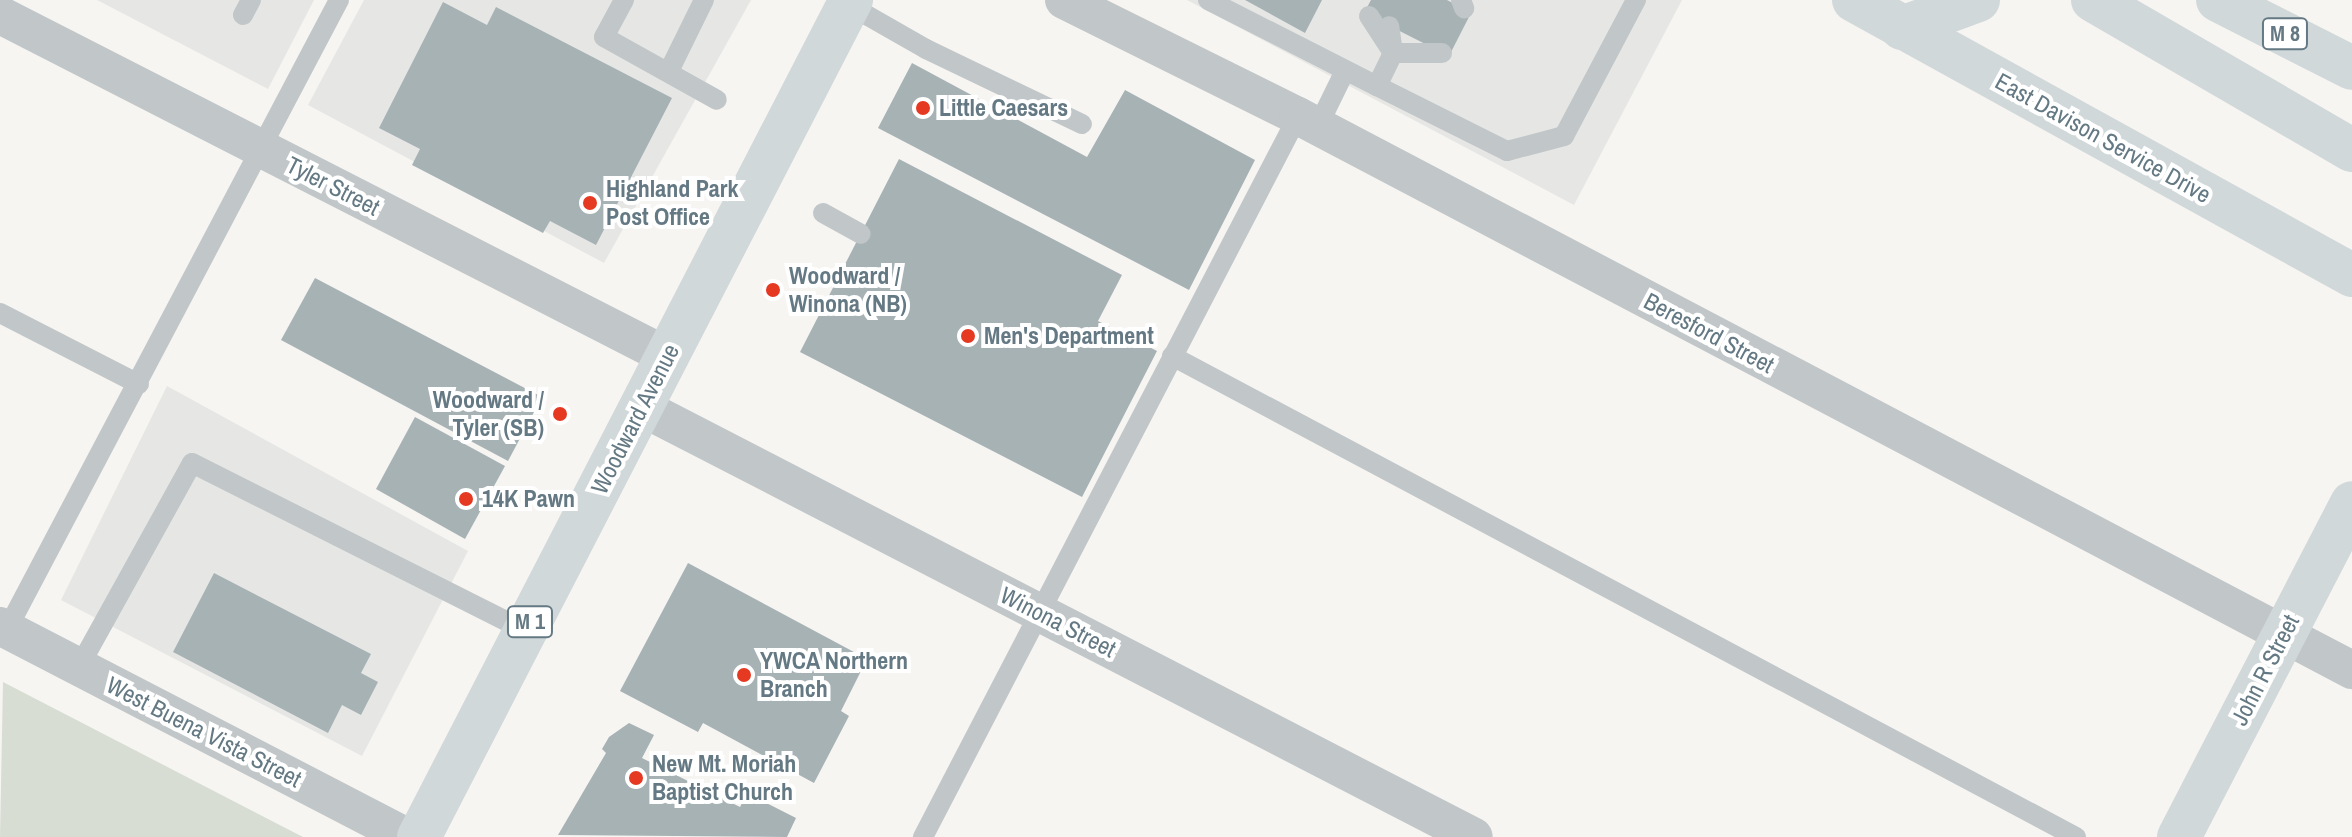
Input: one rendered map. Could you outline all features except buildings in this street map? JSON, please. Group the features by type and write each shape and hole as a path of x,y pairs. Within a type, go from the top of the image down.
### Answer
{"main road":[{"name":"East Davison Service Drive","path":"1854,0 2352,275"},
{"path":"1902,28 1978,0"},
{"path":"2093,0 2352,150"},
{"name":"M 8","path":"2218,0 2352,68"},
{"name":"Woodward Avenue","path":"419,837 850,2"},
{"name":"John R Street","path":"2179,837 2352,503"}],"street":[{"name":"Beresford Street","path":"1064,0 1102,8 1308,121 2352,670"},
{"name":"Tyler Street","path":"0,15 667,356"},
{"name":"Winona Street","path":"641,407 1474,837"},
{"name":"West Buena Vista Street","path":"2,633 79,667 407,837"}],"lane":[{"path":"624,0 604,37 717,100"},
{"path":"669,71 704,0"},
{"path":"1208,0 1507,151 1564,136 1628,3"},
{"path":"2,633 139,384 335,1"},
{"path":"850,2 926,49 1082,124"},
{"path":"1369,16 1393,53"},
{"path":"1377,86 1393,53 1389,26"},
{"path":"1393,53 1422,42"},
{"path":"1393,53 1442,53"},
{"path":"923,837 1172,356 1308,121 1345,71"},
{"path":"823,213 861,234"},
{"path":"0,313 139,384"},
{"path":"1172,356 2076,837"},
{"path":"79,667 192,463 526,631"}],"shaded area":[{"path":"97,0 314,0 268,89"},
{"path":"364,0 751,0 604,263 308,105"},
{"path":"1187,0 1682,0 1574,205"},
{"path":"167,386 468,551 362,756 61,600"},
{"path":"3,682 303,837 0,837"}],"place":[{"name":"Little Caesars","path":"923,108"},
{"name":"Highland Park Post Office","path":"590,203"},
{"name":"Woodward / Winona (NB)","path":"773,290"},
{"name":"Men's Department","path":"968,336"},
{"name":"Woodward / Tyler (SB)","path":"560,414"},
{"name":"14K Pawn","path":"466,499"},
{"name":"YWCA Northern Branch","path":"744,675"},
{"name":"New Mt. Moriah Baptist Church","path":"636,778"}]}
